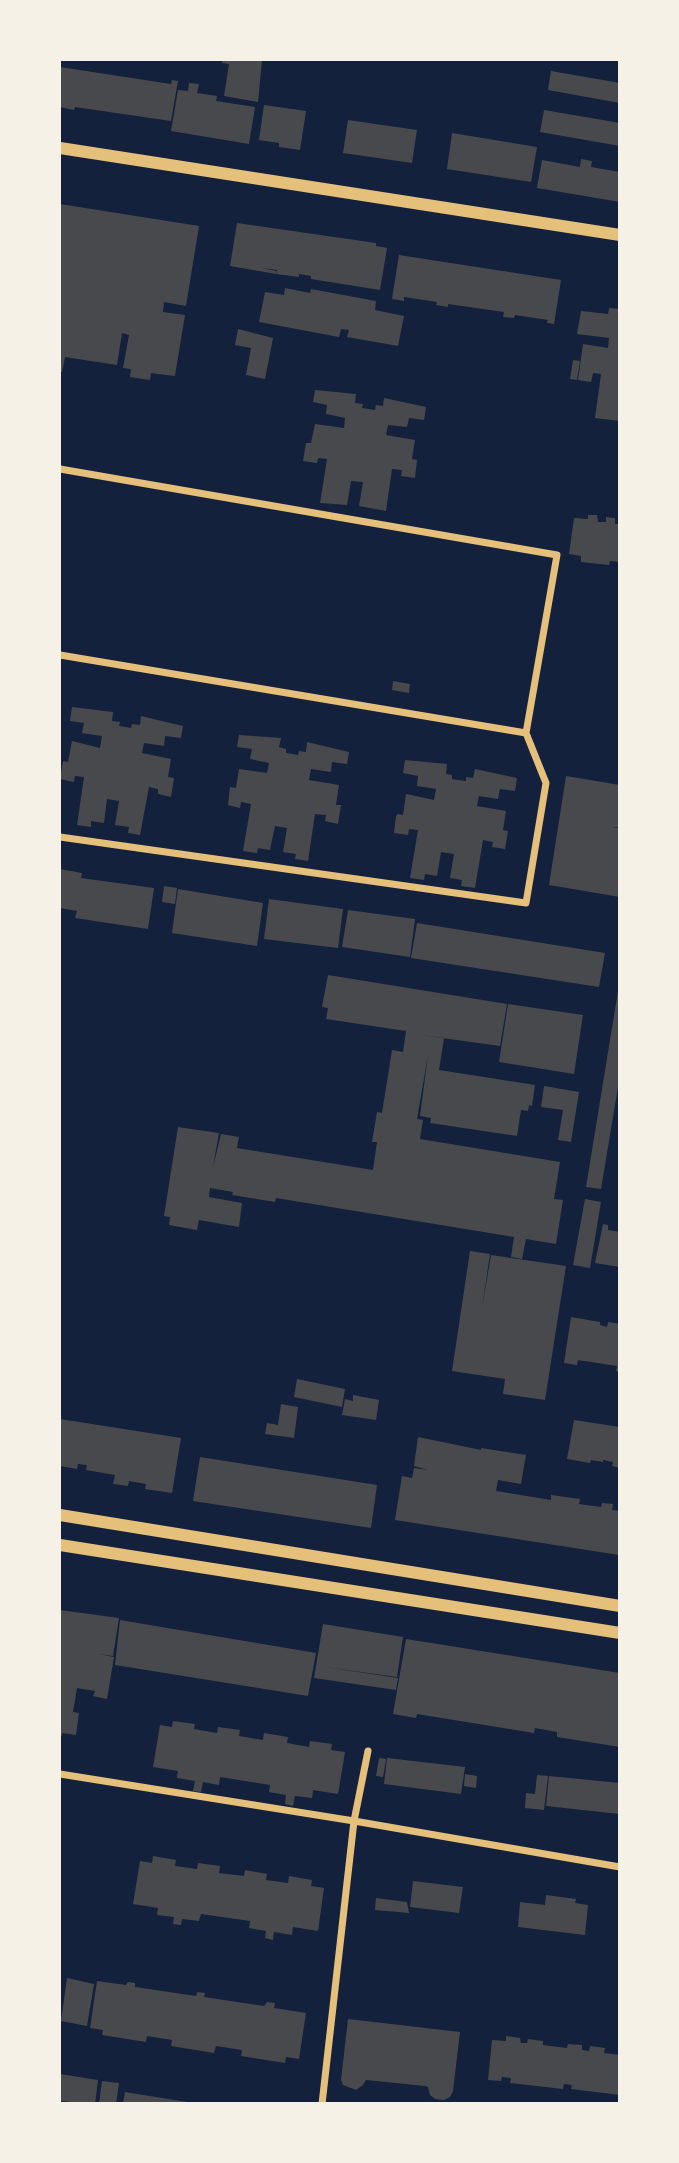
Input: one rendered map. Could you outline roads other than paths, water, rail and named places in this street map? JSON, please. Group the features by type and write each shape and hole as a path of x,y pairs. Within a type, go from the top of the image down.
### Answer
{"street":[{"path":"60,148 620,235"},
{"path":"60,469 557,555 526,733 546,782 526,903 60,837"},
{"path":"60,655 526,733"},
{"path":"60,1515 620,1606"},
{"path":"60,1545 620,1633"},
{"path":"322,2104 354,1821 368,1751"},
{"path":"60,1774 620,1867"}]}
